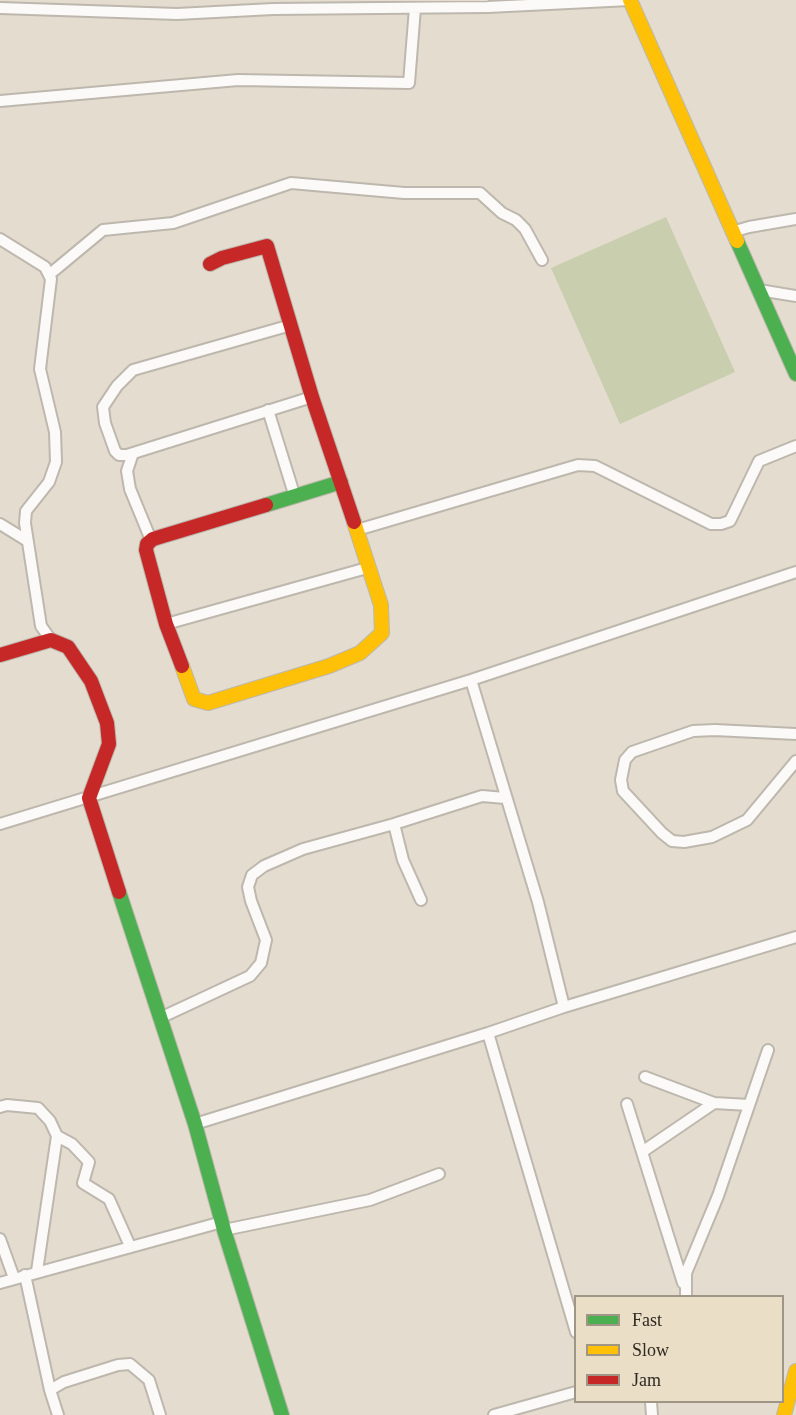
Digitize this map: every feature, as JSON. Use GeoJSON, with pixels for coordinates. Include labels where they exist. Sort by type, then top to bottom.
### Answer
{"type":"FeatureCollection","features":[{"type":"Feature","properties":{"kind":"street"},"geometry":{"type":"LineString","coordinates":[[0,8],[177,14],[630,0],[796,374]]}},
{"type":"Feature","properties":{"kind":"street"},"geometry":{"type":"LineString","coordinates":[[0,101],[238,80],[409,83],[415,8]]}},
{"type":"Feature","properties":{"kind":"street"},"geometry":{"type":"LineString","coordinates":[[50,274],[103,230],[172,223],[291,183],[404,193],[480,193],[502,213],[516,220],[525,230],[542,260]]}},
{"type":"Feature","properties":{"kind":"street"},"geometry":{"type":"LineString","coordinates":[[732,232],[796,219]]}},
{"type":"Feature","properties":{"kind":"street"},"geometry":{"type":"LineString","coordinates":[[0,238],[29,254],[50,274],[40,369],[51,407],[56,462],[49,482],[26,511],[26,540],[41,626],[51,640],[68,647],[92,681],[107,723],[109,744],[89,798],[195,1124],[223,1226],[282,1415]]}},
{"type":"Feature","properties":{"kind":"street"},"geometry":{"type":"LineString","coordinates":[[210,264],[222,258],[267,246],[312,397],[341,482],[357,530],[367,568],[381,605],[382,633],[360,653],[329,666],[208,703],[194,699],[166,624],[146,550],[151,540],[341,482]]}},
{"type":"Feature","properties":{"kind":"street"},"geometry":{"type":"LineString","coordinates":[[759,290],[796,296]]}},
{"type":"Feature","properties":{"kind":"street"},"geometry":{"type":"LineString","coordinates":[[291,325],[133,370],[103,407],[105,423],[115,451],[119,455],[133,453],[312,397]]}},
{"type":"Feature","properties":{"kind":"street"},"geometry":{"type":"LineString","coordinates":[[268,410],[295,497]]}},
{"type":"Feature","properties":{"kind":"street"},"geometry":{"type":"LineString","coordinates":[[357,530],[578,465],[595,466],[711,524],[721,524],[730,521],[759,461],[796,446]]}},
{"type":"Feature","properties":{"kind":"street"},"geometry":{"type":"LineString","coordinates":[[133,453],[127,471],[130,489],[151,540]]}},
{"type":"Feature","properties":{"kind":"street"},"geometry":{"type":"LineString","coordinates":[[0,524],[26,540]]}},
{"type":"Feature","properties":{"kind":"street"},"geometry":{"type":"LineString","coordinates":[[166,624],[367,568]]}},
{"type":"Feature","properties":{"kind":"street"},"geometry":{"type":"LineString","coordinates":[[0,824],[471,680],[796,572]]}},
{"type":"Feature","properties":{"kind":"street"},"geometry":{"type":"LineString","coordinates":[[0,654],[51,640]]}},
{"type":"Feature","properties":{"kind":"street"},"geometry":{"type":"LineString","coordinates":[[471,680],[538,902],[564,1007]]}},
{"type":"Feature","properties":{"kind":"street"},"geometry":{"type":"LineString","coordinates":[[796,734],[693,731],[632,752],[625,760],[621,780],[623,791],[662,833],[672,841],[684,842],[712,837],[747,820],[796,761]]}},
{"type":"Feature","properties":{"kind":"street"},"geometry":{"type":"LineString","coordinates":[[160,1018],[250,976],[261,963],[266,940],[250,901],[248,887],[252,875],[264,866],[303,849],[394,824],[482,796],[505,798]]}},
{"type":"Feature","properties":{"kind":"street"},"geometry":{"type":"LineString","coordinates":[[394,824],[403,860],[421,900]]}},
{"type":"Feature","properties":{"kind":"street"},"geometry":{"type":"LineString","coordinates":[[195,1124],[488,1033],[564,1007],[796,937]]}},
{"type":"Feature","properties":{"kind":"street"},"geometry":{"type":"LineString","coordinates":[[488,1033],[574,1325]]}},
{"type":"Feature","properties":{"kind":"street"},"geometry":{"type":"LineString","coordinates":[[686,1294],[686,1273],[718,1196],[768,1050]]}},
{"type":"Feature","properties":{"kind":"street"},"geometry":{"type":"LineString","coordinates":[[645,1077],[714,1103],[749,1105]]}},
{"type":"Feature","properties":{"kind":"street"},"geometry":{"type":"LineString","coordinates":[[642,1152],[714,1103]]}},
{"type":"Feature","properties":{"kind":"street"},"geometry":{"type":"LineString","coordinates":[[627,1104],[686,1294]]}},
{"type":"Feature","properties":{"kind":"street"},"geometry":{"type":"LineString","coordinates":[[0,1107],[7,1105],[38,1108],[50,1122],[57,1136],[37,1271]]}},
{"type":"Feature","properties":{"kind":"street"},"geometry":{"type":"LineString","coordinates":[[57,1136],[72,1144],[89,1162],[83,1183],[109,1199],[130,1246]]}},
{"type":"Feature","properties":{"kind":"street"},"geometry":{"type":"LineString","coordinates":[[0,1283],[130,1246],[223,1226],[370,1200],[439,1174]]}},
{"type":"Feature","properties":{"kind":"street"},"geometry":{"type":"LineString","coordinates":[[0,1239],[20,1277],[58,1415]]}},
{"type":"Feature","properties":{"kind":"street"},"geometry":{"type":"LineString","coordinates":[[50,1390],[86,1375],[117,1365],[130,1364],[149,1380],[160,1415]]}},
{"type":"Feature","properties":{"kind":"street"},"geometry":{"type":"LineString","coordinates":[[784,1415],[791,1378]]}},
{"type":"Feature","properties":{"kind":"street"},"geometry":{"type":"LineString","coordinates":[[494,1415],[574,1393]]}},
{"type":"Feature","properties":{"kind":"green space"},"geometry":{"type":"Polygon","coordinates":[[[666,217],[735,372],[620,424],[551,268],[666,217]]]}},
{"type":"Feature","properties":{"kind":"traffic: fast"},"geometry":{"type":"LineString","coordinates":[[737,241],[796,374]]}},
{"type":"Feature","properties":{"kind":"traffic: fast"},"geometry":{"type":"LineString","coordinates":[[266,505],[341,482]]}},
{"type":"Feature","properties":{"kind":"traffic: fast"},"geometry":{"type":"LineString","coordinates":[[119,892],[195,1124],[224,1230],[282,1415]]}},
{"type":"Feature","properties":{"kind":"traffic: slow"},"geometry":{"type":"LineString","coordinates":[[630,0],[737,241]]}},
{"type":"Feature","properties":{"kind":"traffic: slow"},"geometry":{"type":"LineString","coordinates":[[182,666],[194,699],[208,703],[329,666],[360,653],[382,633],[381,605],[354,522]]}},
{"type":"Feature","properties":{"kind":"traffic: slow"},"geometry":{"type":"LineString","coordinates":[[784,1415],[796,1371]]}},
{"type":"Feature","properties":{"kind":"traffic: jam"},"geometry":{"type":"LineString","coordinates":[[210,264],[222,258],[267,246],[312,397],[354,522]]}},
{"type":"Feature","properties":{"kind":"traffic: jam"},"geometry":{"type":"LineString","coordinates":[[182,666],[166,624],[146,550],[147,544],[153,539],[266,505]]}},
{"type":"Feature","properties":{"kind":"traffic: jam"},"geometry":{"type":"LineString","coordinates":[[0,655],[51,640],[68,647],[91,681],[107,723],[109,744],[89,798],[119,892]]}}]}
